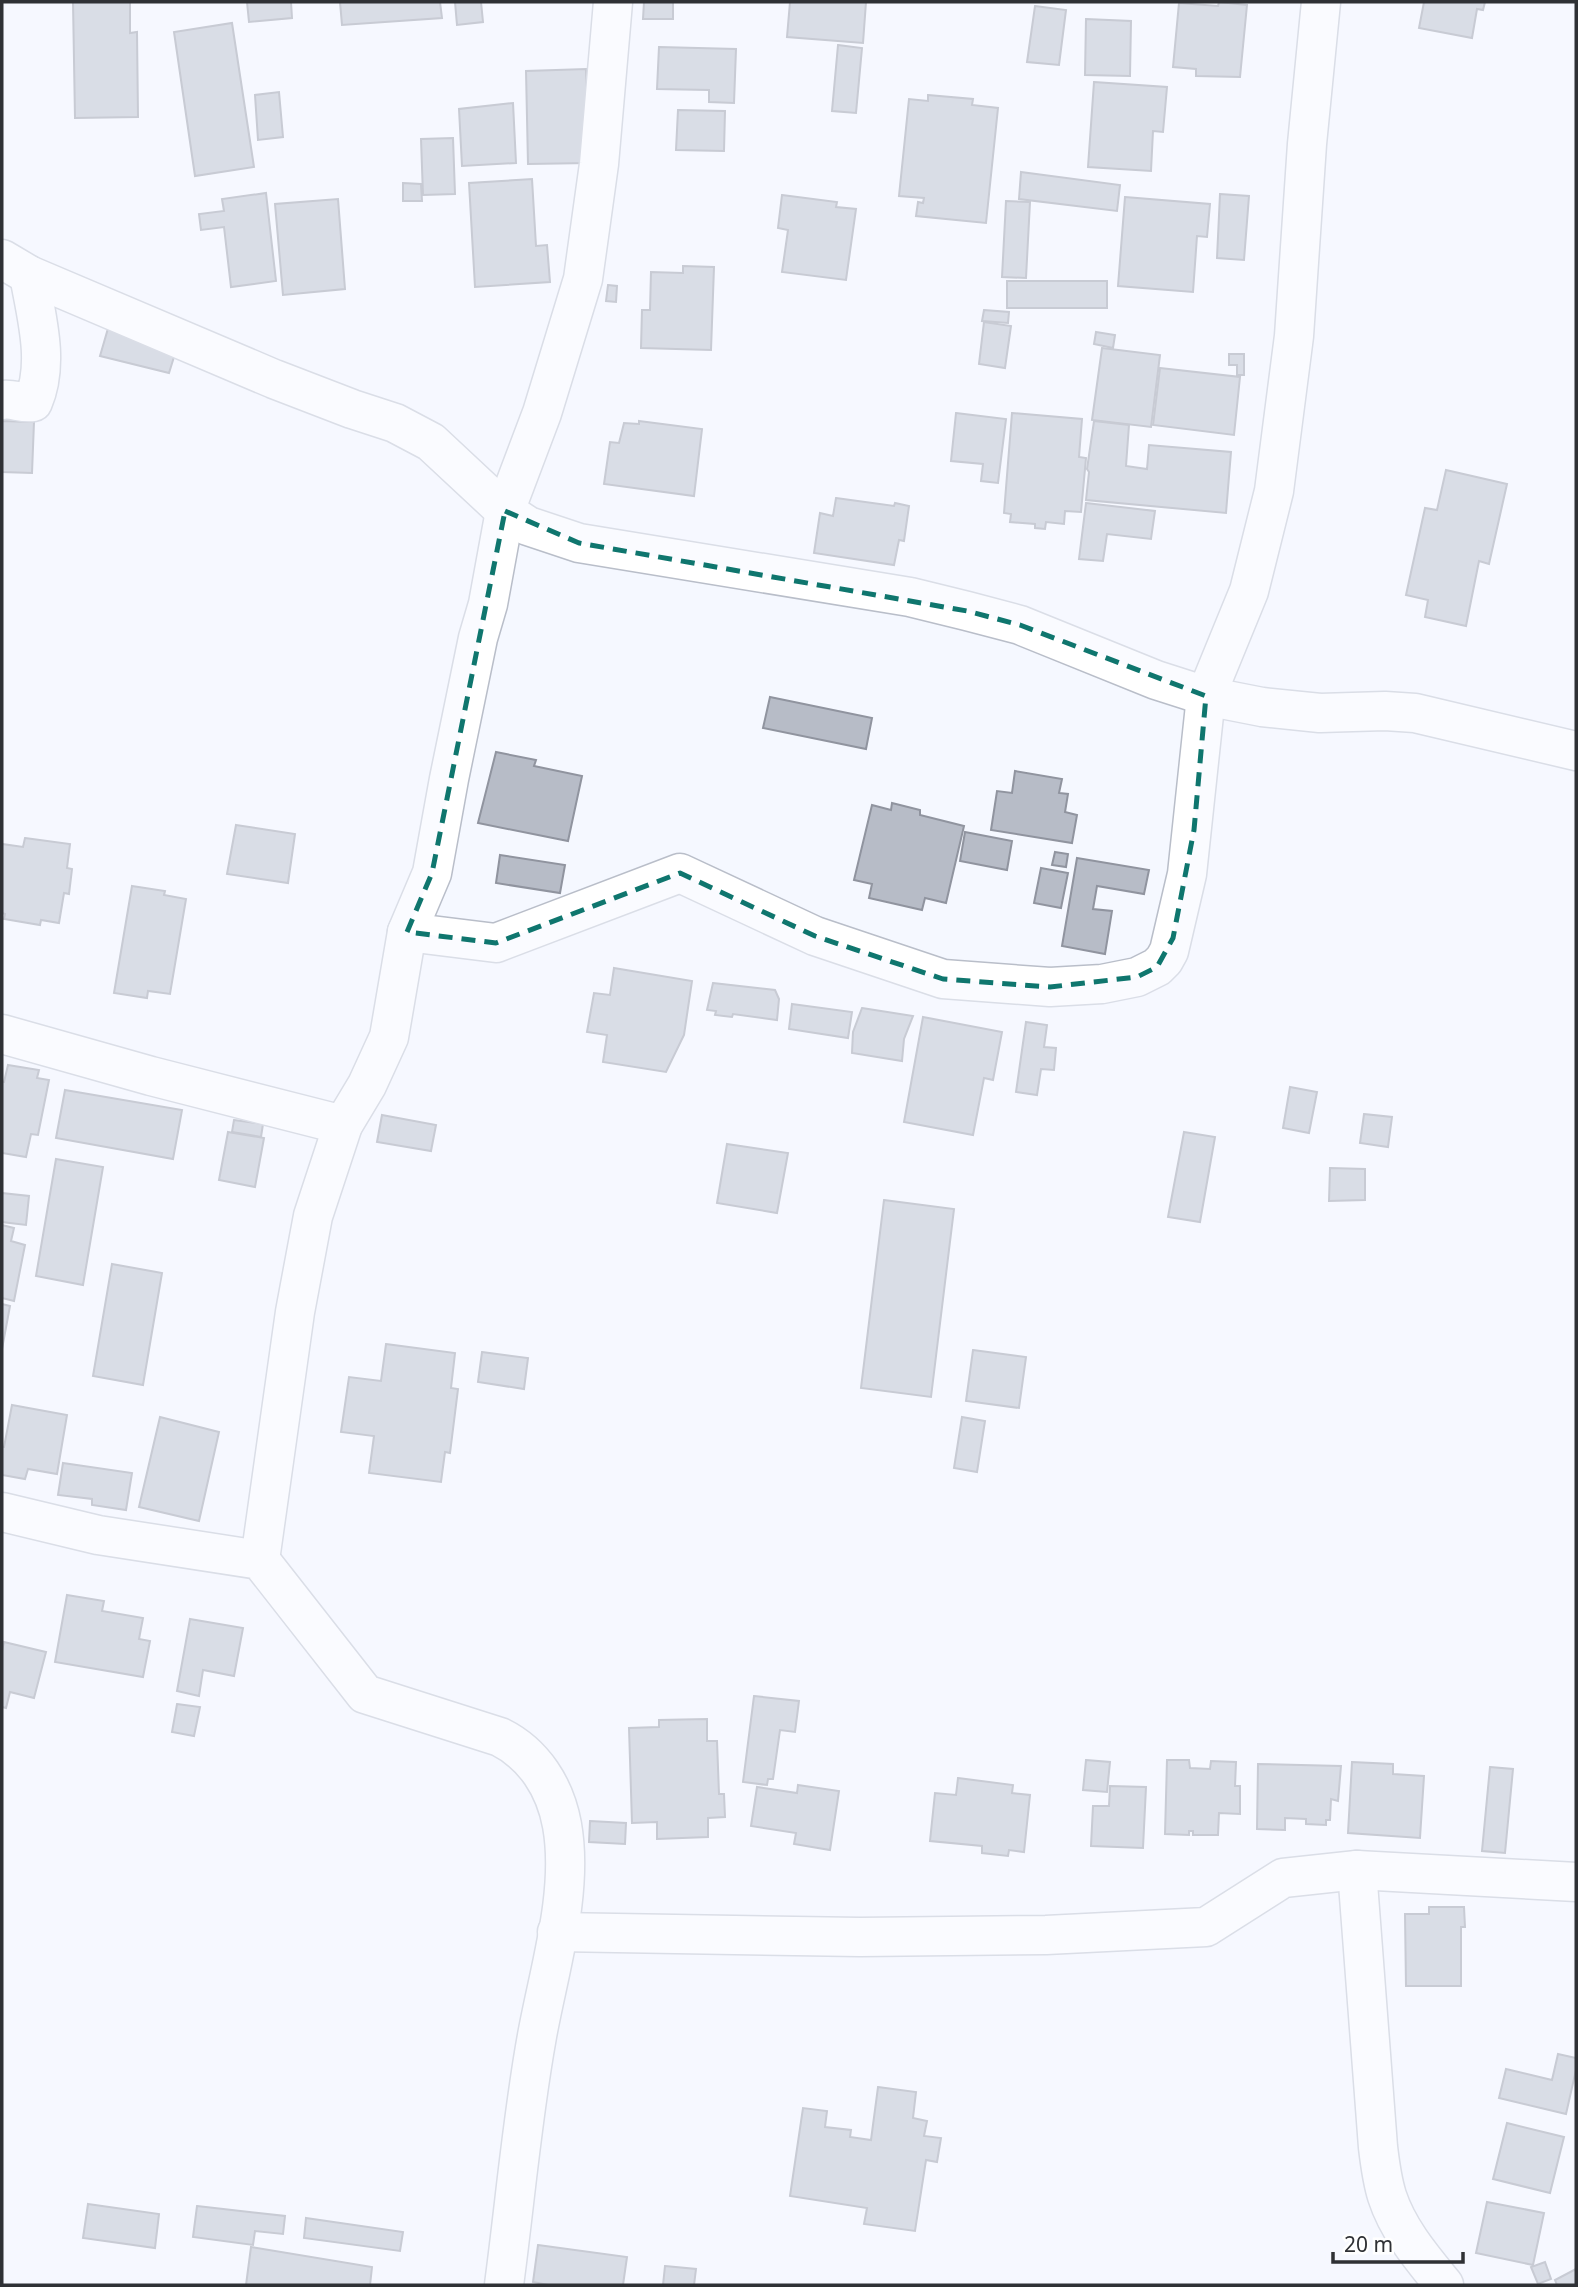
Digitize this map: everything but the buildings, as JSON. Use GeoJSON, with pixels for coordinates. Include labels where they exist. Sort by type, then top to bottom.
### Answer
{"type":"FeatureCollection","features":[{"type":"Feature","properties":{"kind":"street"},"geometry":{"type":"LineString","coordinates":[[260,1560],[295,1312],[313,1216],[344,1125],[367,1085],[389,1037],[407,932],[432,873],[505,511],[542,414],[583,279],[599,164],[613,2]]}},
{"type":"Feature","properties":{"kind":"street"},"geometry":{"type":"LineString","coordinates":[[407,932],[496,943],[680,873],[816,936],[943,979],[1051,987],[1102,984],[1137,977],[1157,967],[1169,951],[1187,874],[1194,830],[1206,696],[1249,592],[1273,491],[1294,336],[1307,144],[1321,2]]}},
{"type":"Feature","properties":{"kind":"street"},"geometry":{"type":"LineString","coordinates":[[16,267],[274,379],[352,410],[395,423],[430,442],[505,511],[528,526],[579,543],[910,597],[1020,625],[1143,675],[1206,696],[1294,712],[1415,713],[1576,751]]}},
{"type":"Feature","properties":{"kind":"street"},"geometry":{"type":"LineString","coordinates":[[2,400],[11,398],[33,402],[40,384],[39,331],[16,267]]}},
{"type":"Feature","properties":{"kind":"street"},"geometry":{"type":"LineString","coordinates":[[2,1034],[151,1076],[344,1125]]}},
{"type":"Feature","properties":{"kind":"street"},"geometry":{"type":"LineString","coordinates":[[2,1512],[98,1535],[260,1560],[365,1694],[500,1737],[519,1747],[534,1763],[552,1795],[563,1833],[563,1897],[536,2039],[504,2285]]}},
{"type":"Feature","properties":{"kind":"street"},"geometry":{"type":"LineString","coordinates":[[557,1931],[887,1937],[1046,1935],[1206,1927],[1283,1878],[1357,1870],[1576,1881]]}},
{"type":"Feature","properties":{"kind":"street"},"geometry":{"type":"LineString","coordinates":[[1357,1870],[1378,2147],[1383,2181],[1398,2221],[1444,2285]]}},
{"type":"Feature","properties":{"kind":"highlighted area"},"geometry":{"type":"Polygon","coordinates":[[[505,511],[579,543],[967,611],[1020,625],[1206,696],[1194,830],[1173,938],[1157,967],[1137,977],[1050,987],[943,979],[815,936],[680,873],[496,943],[407,932],[432,873],[505,511]]]}}]}
